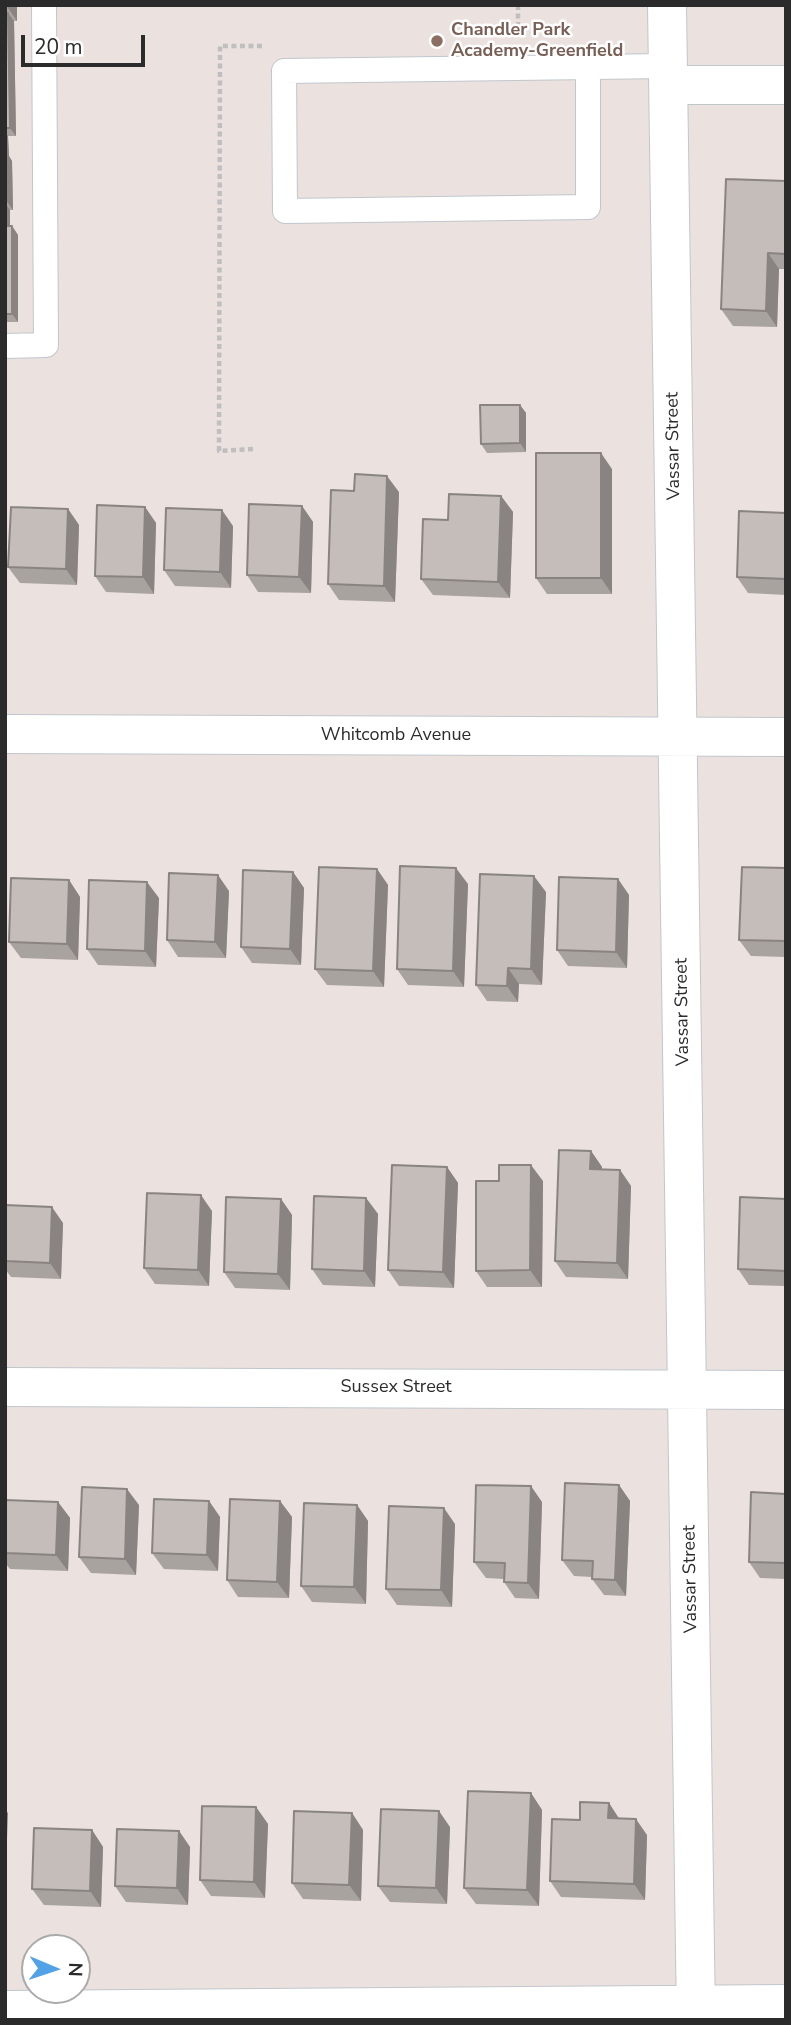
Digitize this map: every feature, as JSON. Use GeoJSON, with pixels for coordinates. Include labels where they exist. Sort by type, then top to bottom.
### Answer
{"type":"FeatureCollection","features":[{"type":"Feature","properties":{"kind":"street","name":"Vassar Street"},"geometry":{"type":"LineString","coordinates":[[667,5],[696,2012]]}},
{"type":"Feature","properties":{"kind":"street"},"geometry":{"type":"LineString","coordinates":[[668,76],[786,85]]}},
{"type":"Feature","properties":{"kind":"street","name":"Whitcomb Avenue"},"geometry":{"type":"LineString","coordinates":[[5,734],[786,737]]}},
{"type":"Feature","properties":{"kind":"street","name":"Sussex Street"},"geometry":{"type":"LineString","coordinates":[[5,1387],[786,1390]]}},
{"type":"Feature","properties":{"kind":"street"},"geometry":{"type":"LineString","coordinates":[[5,2010],[696,2012],[786,2004]]}},
{"type":"Feature","properties":{"kind":"lane"},"geometry":{"type":"LineString","coordinates":[[5,346],[46,345],[44,5]]}},
{"type":"Feature","properties":{"kind":"lane"},"geometry":{"type":"LineString","coordinates":[[588,67],[588,207],[285,211],[284,71],[588,67],[668,76]]}},
{"type":"Feature","properties":{"kind":"path"},"geometry":{"type":"LineString","coordinates":[[518,5],[518,45]]}},
{"type":"Feature","properties":{"kind":"building"},"geometry":{"type":"Polygon","coordinates":[[[5,13],[8,13],[10,128],[5,128],[5,13]]]}},
{"type":"Feature","properties":{"kind":"building"},"geometry":{"type":"Polygon","coordinates":[[[726,179],[786,181],[786,254],[768,253],[766,311],[721,309],[726,179]]]}},
{"type":"Feature","properties":{"kind":"building"},"geometry":{"type":"Polygon","coordinates":[[[5,226],[12,226],[12,314],[5,314],[5,226]]]}},
{"type":"Feature","properties":{"kind":"building"},"geometry":{"type":"Polygon","coordinates":[[[480,405],[520,405],[520,443],[481,444],[480,405]]]}},
{"type":"Feature","properties":{"kind":"building"},"geometry":{"type":"Polygon","coordinates":[[[536,453],[601,453],[601,578],[536,578],[536,453]]]}},
{"type":"Feature","properties":{"kind":"building"},"geometry":{"type":"Polygon","coordinates":[[[355,474],[387,476],[384,586],[328,584],[331,490],[354,491],[355,474]]]}},
{"type":"Feature","properties":{"kind":"building"},"geometry":{"type":"Polygon","coordinates":[[[449,494],[501,496],[498,582],[421,579],[423,519],[448,520],[449,494]]]}},
{"type":"Feature","properties":{"kind":"building"},"geometry":{"type":"Polygon","coordinates":[[[249,504],[302,506],[299,577],[247,575],[249,504]]]}},
{"type":"Feature","properties":{"kind":"building"},"geometry":{"type":"Polygon","coordinates":[[[97,505],[145,507],[143,577],[95,576],[97,505]]]}},
{"type":"Feature","properties":{"kind":"building"},"geometry":{"type":"Polygon","coordinates":[[[11,507],[68,509],[66,569],[8,567],[11,507]]]}},
{"type":"Feature","properties":{"kind":"building"},"geometry":{"type":"Polygon","coordinates":[[[166,508],[222,510],[220,572],[164,570],[166,508]]]}},
{"type":"Feature","properties":{"kind":"building"},"geometry":{"type":"Polygon","coordinates":[[[739,511],[786,513],[786,579],[737,577],[739,511]]]}},
{"type":"Feature","properties":{"kind":"building"},"geometry":{"type":"Polygon","coordinates":[[[400,866],[456,868],[453,971],[397,969],[400,866]]]}},
{"type":"Feature","properties":{"kind":"building"},"geometry":{"type":"Polygon","coordinates":[[[319,867],[377,869],[373,971],[315,969],[319,867]]]}},
{"type":"Feature","properties":{"kind":"building"},"geometry":{"type":"Polygon","coordinates":[[[742,867],[786,868],[786,941],[739,940],[742,867]]]}},
{"type":"Feature","properties":{"kind":"building"},"geometry":{"type":"Polygon","coordinates":[[[243,870],[293,872],[290,949],[241,947],[243,870]]]}},
{"type":"Feature","properties":{"kind":"building"},"geometry":{"type":"Polygon","coordinates":[[[169,873],[218,875],[215,942],[167,940],[169,873]]]}},
{"type":"Feature","properties":{"kind":"building"},"geometry":{"type":"Polygon","coordinates":[[[480,874],[534,876],[531,969],[508,968],[507,986],[476,985],[480,874]]]}},
{"type":"Feature","properties":{"kind":"building"},"geometry":{"type":"Polygon","coordinates":[[[559,877],[618,879],[616,952],[557,950],[559,877]]]}},
{"type":"Feature","properties":{"kind":"building"},"geometry":{"type":"Polygon","coordinates":[[[11,878],[69,880],[67,944],[9,942],[11,878]]]}},
{"type":"Feature","properties":{"kind":"building"},"geometry":{"type":"Polygon","coordinates":[[[89,880],[147,882],[145,951],[87,949],[89,880]]]}},
{"type":"Feature","properties":{"kind":"building"},"geometry":{"type":"Polygon","coordinates":[[[559,1150],[591,1151],[590,1169],[620,1170],[617,1263],[555,1261],[559,1150]]]}},
{"type":"Feature","properties":{"kind":"building"},"geometry":{"type":"Polygon","coordinates":[[[392,1165],[447,1167],[443,1272],[388,1270],[392,1165]]]}},
{"type":"Feature","properties":{"kind":"building"},"geometry":{"type":"Polygon","coordinates":[[[499,1165],[531,1165],[530,1270],[476,1271],[476,1181],[499,1181],[499,1165]]]}},
{"type":"Feature","properties":{"kind":"building"},"geometry":{"type":"Polygon","coordinates":[[[147,1193],[201,1195],[198,1270],[144,1268],[147,1193]]]}},
{"type":"Feature","properties":{"kind":"building"},"geometry":{"type":"Polygon","coordinates":[[[314,1196],[366,1198],[364,1271],[312,1269],[314,1196]]]}},
{"type":"Feature","properties":{"kind":"building"},"geometry":{"type":"Polygon","coordinates":[[[226,1197],[281,1199],[278,1274],[224,1272],[226,1197]]]}},
{"type":"Feature","properties":{"kind":"building"},"geometry":{"type":"Polygon","coordinates":[[[740,1197],[786,1199],[786,1271],[738,1269],[740,1197]]]}},
{"type":"Feature","properties":{"kind":"building"},"geometry":{"type":"Polygon","coordinates":[[[5,1205],[52,1207],[50,1263],[5,1261],[5,1205]]]}},
{"type":"Feature","properties":{"kind":"building"},"geometry":{"type":"Polygon","coordinates":[[[565,1483],[619,1485],[615,1580],[592,1579],[593,1561],[562,1560],[565,1483]]]}},
{"type":"Feature","properties":{"kind":"building"},"geometry":{"type":"Polygon","coordinates":[[[476,1485],[531,1486],[528,1583],[504,1582],[505,1563],[474,1562],[476,1485]]]}},
{"type":"Feature","properties":{"kind":"building"},"geometry":{"type":"Polygon","coordinates":[[[82,1487],[127,1489],[125,1559],[79,1557],[82,1487]]]}},
{"type":"Feature","properties":{"kind":"building"},"geometry":{"type":"Polygon","coordinates":[[[751,1492],[786,1494],[786,1563],[749,1562],[751,1492]]]}},
{"type":"Feature","properties":{"kind":"building"},"geometry":{"type":"Polygon","coordinates":[[[154,1499],[209,1501],[207,1555],[152,1553],[154,1499]]]}},
{"type":"Feature","properties":{"kind":"building"},"geometry":{"type":"Polygon","coordinates":[[[230,1499],[280,1501],[277,1582],[227,1580],[230,1499]]]}},
{"type":"Feature","properties":{"kind":"building"},"geometry":{"type":"Polygon","coordinates":[[[5,1500],[58,1502],[56,1555],[5,1553],[5,1500]]]}},
{"type":"Feature","properties":{"kind":"building"},"geometry":{"type":"Polygon","coordinates":[[[304,1503],[357,1505],[354,1587],[301,1586],[304,1503]]]}},
{"type":"Feature","properties":{"kind":"building"},"geometry":{"type":"Polygon","coordinates":[[[389,1506],[444,1508],[441,1590],[386,1589],[389,1506]]]}},
{"type":"Feature","properties":{"kind":"building"},"geometry":{"type":"Polygon","coordinates":[[[468,1791],[531,1793],[527,1890],[464,1888],[468,1791]]]}},
{"type":"Feature","properties":{"kind":"building"},"geometry":{"type":"Polygon","coordinates":[[[580,1802],[609,1803],[608,1818],[636,1819],[634,1884],[550,1881],[552,1819],[580,1820],[580,1802]]]}},
{"type":"Feature","properties":{"kind":"building"},"geometry":{"type":"Polygon","coordinates":[[[202,1806],[256,1807],[254,1882],[200,1880],[202,1806]]]}},
{"type":"Feature","properties":{"kind":"building"},"geometry":{"type":"Polygon","coordinates":[[[381,1809],[439,1811],[436,1888],[378,1886],[381,1809]]]}},
{"type":"Feature","properties":{"kind":"building"},"geometry":{"type":"Polygon","coordinates":[[[294,1811],[352,1813],[349,1885],[292,1883],[294,1811]]]}},
{"type":"Feature","properties":{"kind":"building"},"geometry":{"type":"Polygon","coordinates":[[[34,1828],[92,1830],[90,1891],[32,1889],[34,1828]]]}},
{"type":"Feature","properties":{"kind":"building"},"geometry":{"type":"Polygon","coordinates":[[[117,1829],[179,1831],[177,1888],[115,1886],[117,1829]]]}},
{"type":"Feature","properties":{"kind":"place","name":"Chandler Park Academy-Greenfield"},"geometry":{"type":"Point","coordinates":[437,41]}}]}
